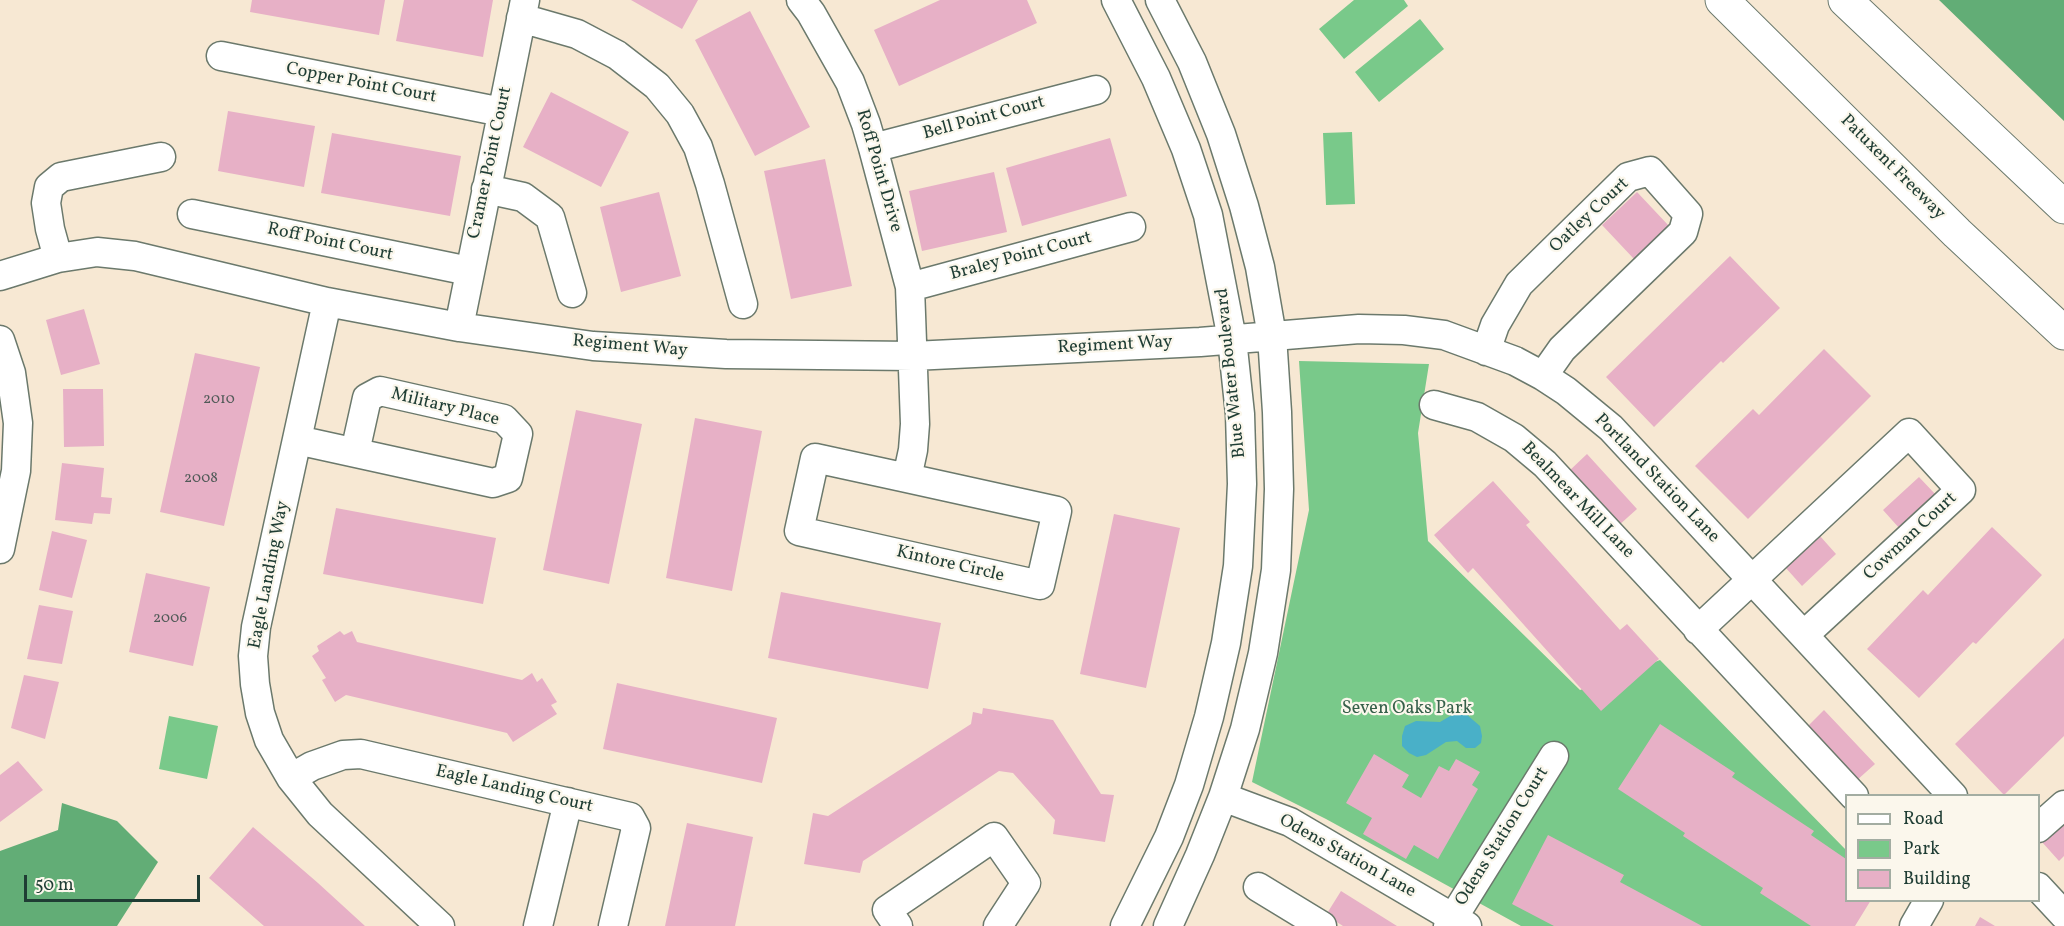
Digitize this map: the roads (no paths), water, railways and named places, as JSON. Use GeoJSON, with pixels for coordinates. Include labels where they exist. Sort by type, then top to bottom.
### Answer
{"type":"FeatureCollection","features":[{"type":"Feature","properties":{"kind":"highway","name":"Patuxent Freeway"},"geometry":{"type":"LineString","coordinates":[[1722,0],[1958,233],[2064,333]]}},
{"type":"Feature","properties":{"kind":"highway"},"geometry":{"type":"LineString","coordinates":[[1845,0],[2064,207]]}},
{"type":"Feature","properties":{"kind":"highway"},"geometry":{"type":"LineString","coordinates":[[1958,233],[2064,353]]}},
{"type":"Feature","properties":{"kind":"street","name":"Blue Water Boulevard"},"geometry":{"type":"LineString","coordinates":[[1116,0],[1156,78],[1186,149],[1205,204],[1221,272],[1232,339],[1240,414],[1242,484],[1238,566],[1226,643],[1209,717],[1189,785],[1169,837],[1125,926]]}},
{"type":"Feature","properties":{"kind":"street","name":"Blue Water Boulevard"},"geometry":{"type":"LineString","coordinates":[[1160,0],[1192,62],[1224,144],[1260,267],[1272,336],[1279,489],[1276,570],[1263,653],[1245,729],[1223,797],[1168,926]]}},
{"type":"Feature","properties":{"kind":"street","name":"Roff Point Drive"},"geometry":{"type":"LineString","coordinates":[[814,4],[850,82],[873,148],[910,287],[913,356]]}},
{"type":"Feature","properties":{"kind":"street","name":"Cramer Point Court"},"geometry":{"type":"LineString","coordinates":[[459,327],[523,9]]}},
{"type":"Feature","properties":{"kind":"street"},"geometry":{"type":"LineString","coordinates":[[523,9],[617,55],[657,86],[680,114],[698,147],[743,304]]}},
{"type":"Feature","properties":{"kind":"street","name":"Copper Point Court"},"geometry":{"type":"LineString","coordinates":[[221,56],[502,112]]}},
{"type":"Feature","properties":{"kind":"street","name":"Bell Point Court"},"geometry":{"type":"LineString","coordinates":[[873,148],[1096,90]]}},
{"type":"Feature","properties":{"kind":"street"},"geometry":{"type":"LineString","coordinates":[[58,258],[46,202],[49,187],[62,177],[161,157]]}},
{"type":"Feature","properties":{"kind":"street","name":"Oatley Court"},"geometry":{"type":"LineString","coordinates":[[1486,351],[1495,325],[1519,284],[1628,177],[1650,171],[1688,214],[1683,232],[1562,349],[1543,376]]}},
{"type":"Feature","properties":{"kind":"street"},"geometry":{"type":"LineString","coordinates":[[486,189],[523,197],[550,217],[572,293]]}},
{"type":"Feature","properties":{"kind":"street","name":"Roff Point Court"},"geometry":{"type":"LineString","coordinates":[[192,214],[469,271]]}},
{"type":"Feature","properties":{"kind":"street","name":"Braley Point Court"},"geometry":{"type":"LineString","coordinates":[[910,287],[1131,227]]}},
{"type":"Feature","properties":{"kind":"street","name":"Regiment Way"},"geometry":{"type":"LineString","coordinates":[[0,276],[58,258],[97,252],[135,256],[327,302],[459,327],[593,346],[704,353],[913,356],[1272,336]]}},
{"type":"Feature","properties":{"kind":"street","name":"Eagle Landing Way"},"geometry":{"type":"LineString","coordinates":[[327,302],[256,627],[253,656],[260,713],[269,740],[291,778],[320,814],[440,926]]}},
{"type":"Feature","properties":{"kind":"street","name":"Portland Station Lane"},"geometry":{"type":"LineString","coordinates":[[1272,336],[1359,328],[1444,335],[1515,361],[1543,376],[1611,428],[1952,794]]}},
{"type":"Feature","properties":{"kind":"street"},"geometry":{"type":"LineString","coordinates":[[0,340],[11,373],[18,423],[16,471],[0,549]]}},
{"type":"Feature","properties":{"kind":"street"},"geometry":{"type":"LineString","coordinates":[[907,478],[913,450],[915,424],[913,356]]}},
{"type":"Feature","properties":{"kind":"street","name":"Military Place"},"geometry":{"type":"LineString","coordinates":[[297,440],[355,453],[493,483],[508,478],[518,434],[504,419],[380,392],[367,398],[355,453]]}},
{"type":"Feature","properties":{"kind":"street","name":"Bealmear Mill Lane"},"geometry":{"type":"LineString","coordinates":[[1434,405],[1477,417],[1514,438],[1545,464],[1853,794]]}},
{"type":"Feature","properties":{"kind":"street","name":"Cowman Court"},"geometry":{"type":"LineString","coordinates":[[1752,579],[1909,433],[1961,490],[1804,634]]}},
{"type":"Feature","properties":{"kind":"street","name":"Kintore Circle"},"geometry":{"type":"LineString","coordinates":[[815,458],[907,478],[1057,511],[1040,585],[800,531],[815,458]]}},
{"type":"Feature","properties":{"kind":"street"},"geometry":{"type":"LineString","coordinates":[[1698,630],[1752,579]]}},
{"type":"Feature","properties":{"kind":"street","name":"Eagle Landing Court"},"geometry":{"type":"LineString","coordinates":[[291,778],[312,766],[343,755],[361,754],[630,817],[636,828],[613,926]]}},
{"type":"Feature","properties":{"kind":"street","name":"Odens Station Court"},"geometry":{"type":"LineString","coordinates":[[1456,923],[1554,756]]}},
{"type":"Feature","properties":{"kind":"street","name":"Odens Station Lane"},"geometry":{"type":"LineString","coordinates":[[1223,797],[1290,822],[1456,923]]}},
{"type":"Feature","properties":{"kind":"street"},"geometry":{"type":"LineString","coordinates":[[538,926],[568,802]]}},
{"type":"Feature","properties":{"kind":"street"},"geometry":{"type":"LineString","coordinates":[[2040,826],[2064,805]]}},
{"type":"Feature","properties":{"kind":"street"},"geometry":{"type":"LineString","coordinates":[[898,926],[887,910],[994,837],[1026,883],[998,926]]}},
{"type":"Feature","properties":{"kind":"street"},"geometry":{"type":"LineString","coordinates":[[1258,887],[1322,926]]}},
{"type":"Feature","properties":{"kind":"street"},"geometry":{"type":"LineString","coordinates":[[2040,889],[2063,912]]}},
{"type":"Feature","properties":{"kind":"street"},"geometry":{"type":"LineString","coordinates":[[1914,926],[1928,902]]}},
{"type":"Feature","properties":{"kind":"water"},"geometry":{"type":"Polygon","coordinates":[[[1466,714],[1480,726],[1481,743],[1475,748],[1466,748],[1457,741],[1446,742],[1426,755],[1417,757],[1402,746],[1405,726],[1416,721],[1440,722],[1452,715],[1466,714]]]}},
{"type":"Feature","properties":{"kind":"park label","name":"Seven Oaks Park"},"geometry":{"type":"Point","coordinates":[1407,710]}}]}
